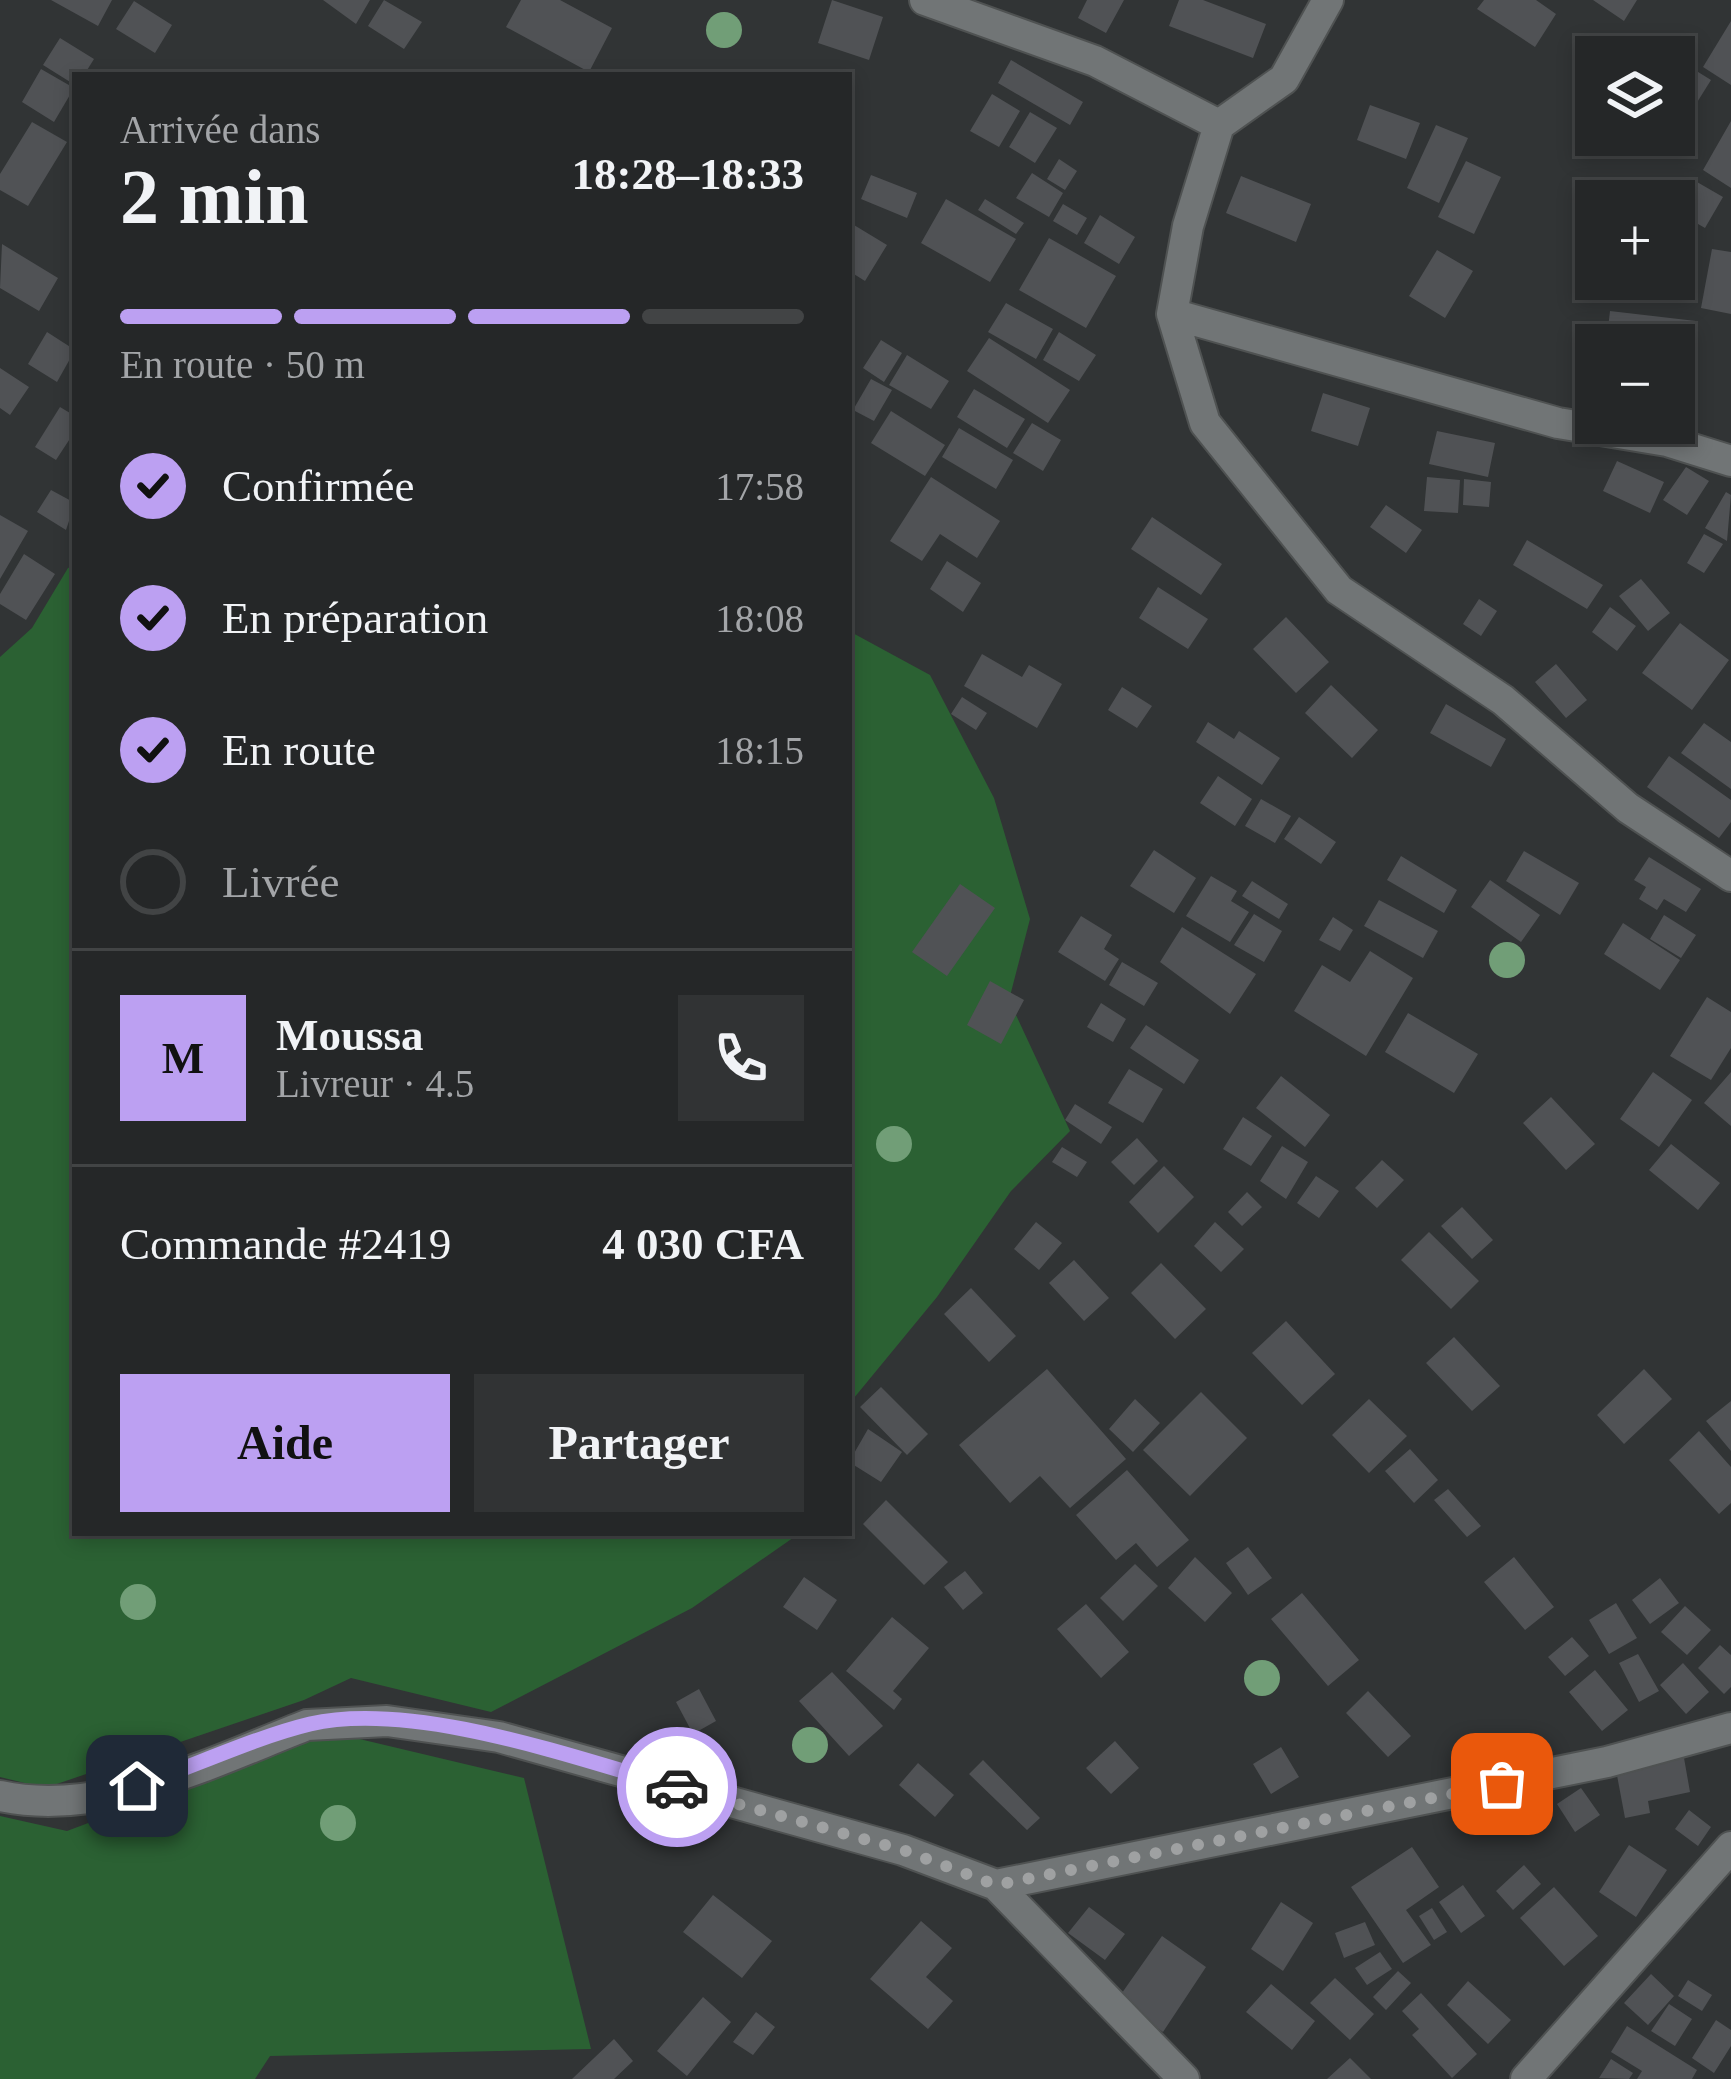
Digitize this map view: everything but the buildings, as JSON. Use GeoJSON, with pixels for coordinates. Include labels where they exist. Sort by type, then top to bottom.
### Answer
{"type":"FeatureCollection","features":[{"type":"Feature","properties":{"kind":"street"},"geometry":{"type":"LineString","coordinates":[[925,0],[1095,61],[1220,125]]}},
{"type":"Feature","properties":{"kind":"street"},"geometry":{"type":"LineString","coordinates":[[1328,0],[1284,79],[1220,125],[1188,226],[1172,314],[1205,423],[1339,590],[1502,700],[1628,808],[1731,876]]}},
{"type":"Feature","properties":{"kind":"street"},"geometry":{"type":"LineString","coordinates":[[1172,314],[1558,422],[1667,441],[1731,461]]}},
{"type":"Feature","properties":{"kind":"street"},"geometry":{"type":"LineString","coordinates":[[0,1796],[56,1804],[99,1799],[307,1725],[387,1720],[500,1737],[903,1850],[996,1885],[1184,2079]]}},
{"type":"Feature","properties":{"kind":"street"},"geometry":{"type":"LineString","coordinates":[[996,1885],[1607,1762],[1731,1728]]}},
{"type":"Feature","properties":{"kind":"street"},"geometry":{"type":"LineString","coordinates":[[1532,2076],[1731,1846]]}},
{"type":"Feature","properties":{"kind":"green space"},"geometry":{"type":"Polygon","coordinates":[[[72,566],[72,1536],[796,1536],[692,1608],[491,1712],[351,1678],[304,1700],[45,1788],[0,1777],[0,657],[32,628],[72,566]]]}},
{"type":"Feature","properties":{"kind":"green space"},"geometry":{"type":"Polygon","coordinates":[[[852,633],[930,675],[994,798],[1030,919],[1009,1000],[1070,1131],[1011,1191],[937,1297],[852,1400],[852,633]]]}},
{"type":"Feature","properties":{"kind":"green space"},"geometry":{"type":"Polygon","coordinates":[[[330,1732],[524,1778],[591,2049],[270,2056],[255,2079],[0,2079],[0,1816],[67,1831],[330,1732]]]}},
{"type":"Feature","properties":{"kind":"way so far"},"geometry":{"type":"LineString","coordinates":[[677,1787],[903,1850],[996,1885],[1502,1784]]}},
{"type":"Feature","properties":{"kind":"route"},"geometry":{"type":"LineString","coordinates":[[137,1786],[307,1725],[343,1719],[387,1720],[500,1737],[677,1787]]}}]}
